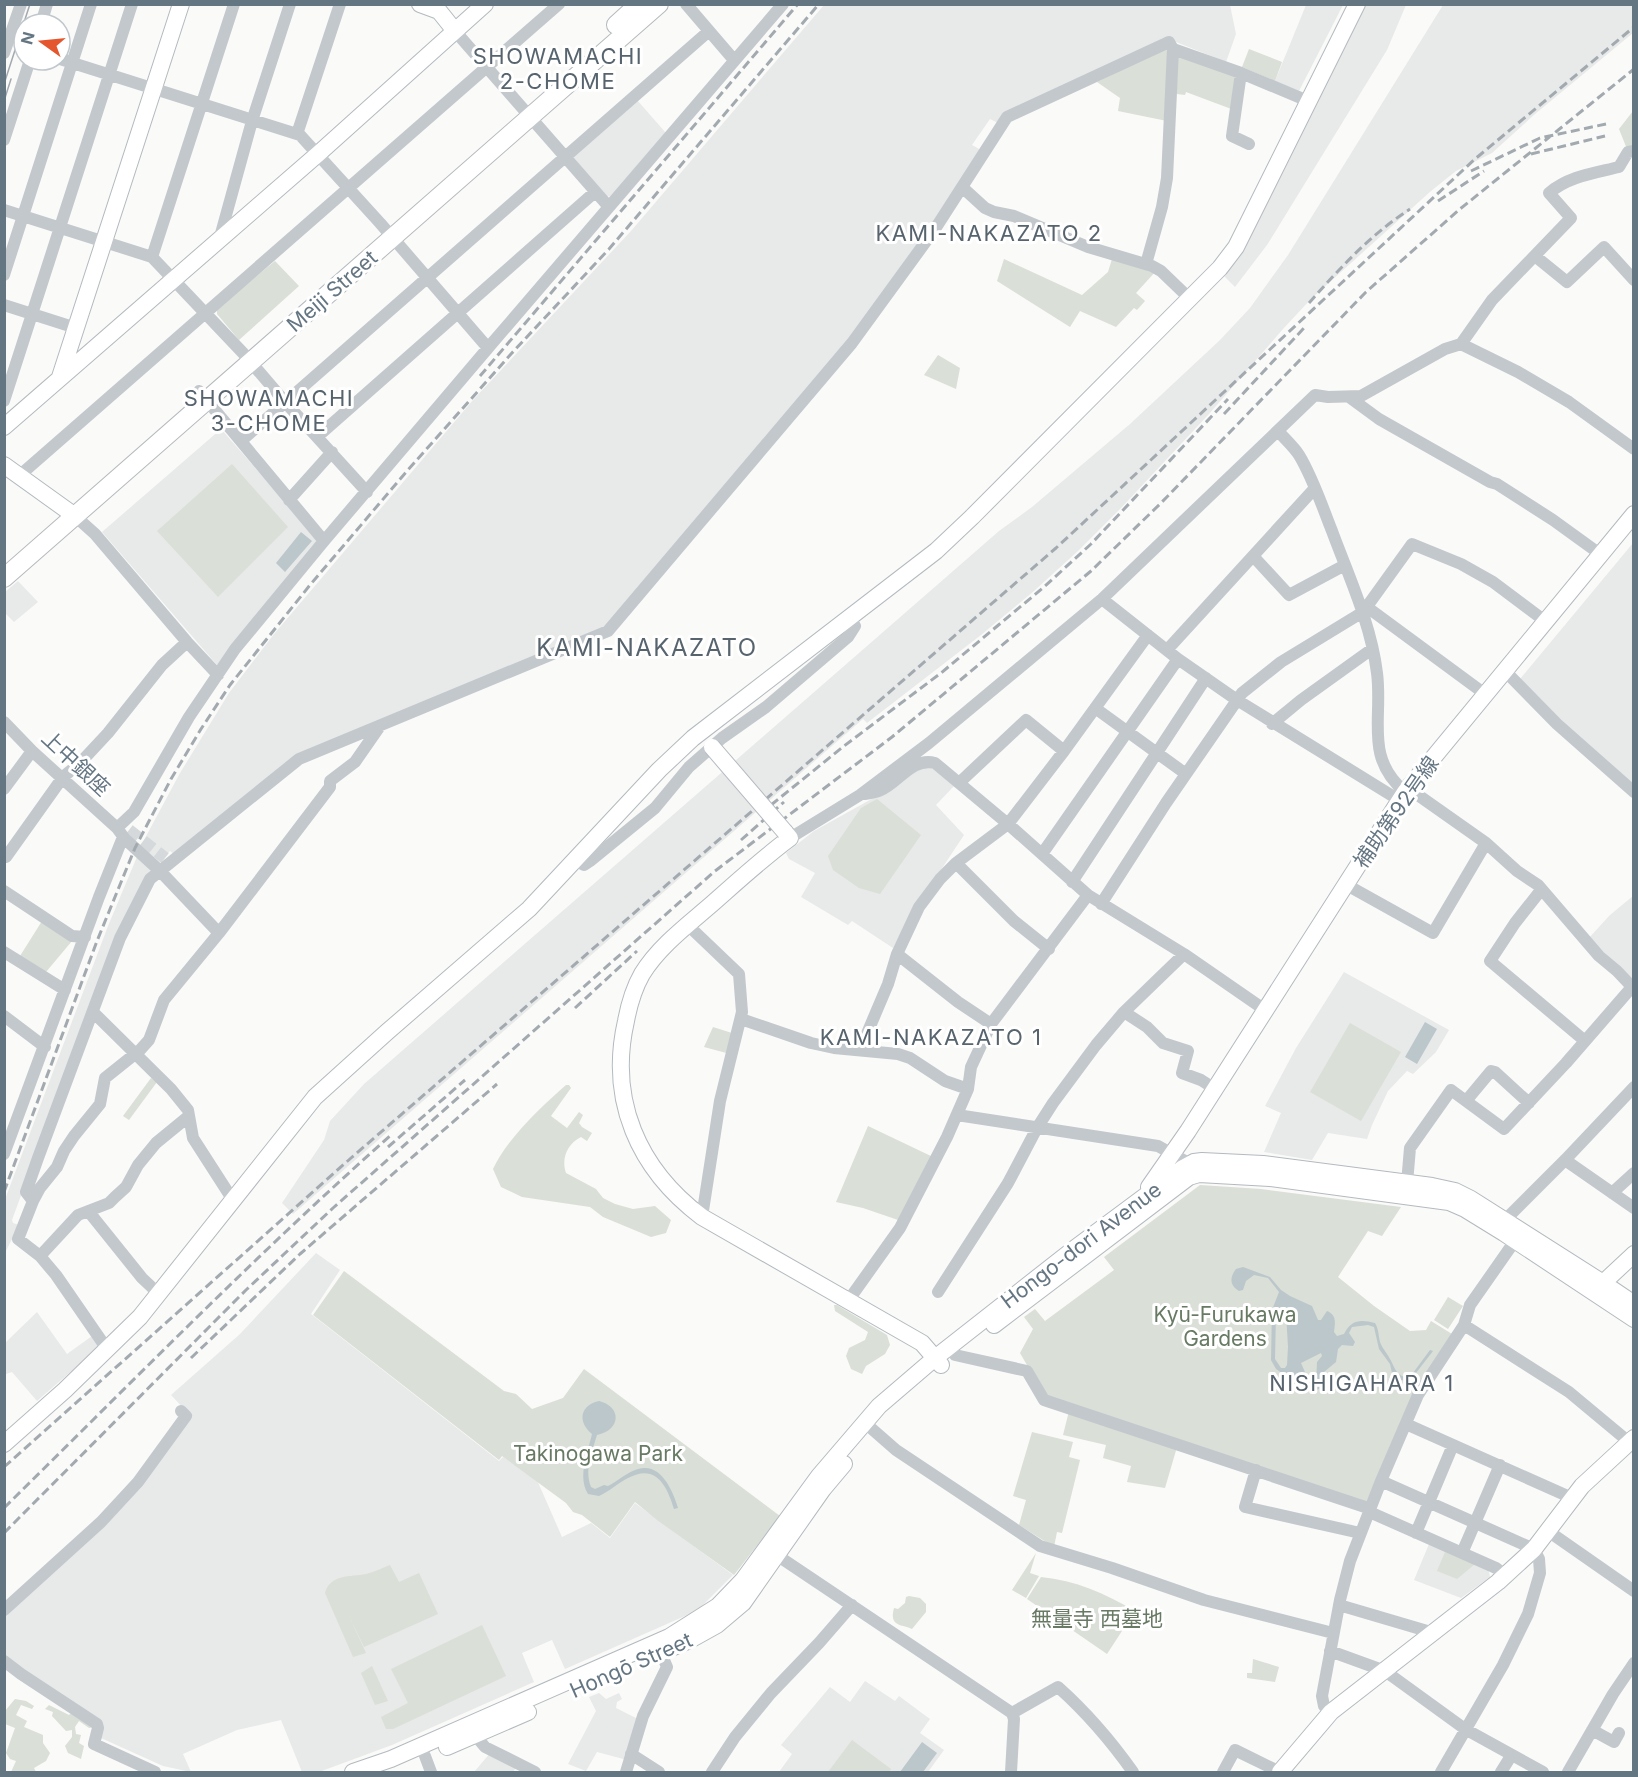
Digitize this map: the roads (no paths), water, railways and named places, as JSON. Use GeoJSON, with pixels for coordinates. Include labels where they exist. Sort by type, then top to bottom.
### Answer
{"type":"FeatureCollection","features":[{"type":"Feature","properties":{"kind":"main road","name":"Meiji Street"},"geometry":{"type":"LineString","coordinates":[[4,563],[70,512],[389,233],[527,111],[639,4]]}},
{"type":"Feature","properties":{"kind":"main road","name":"Meiji Street"},"geometry":{"type":"LineString","coordinates":[[527,111],[659,4]]}},
{"type":"Feature","properties":{"kind":"main road","name":"Meiji Street"},"geometry":{"type":"LineString","coordinates":[[4,578],[70,512]]}},
{"type":"Feature","properties":{"kind":"street"},"geometry":{"type":"LineString","coordinates":[[4,53],[21,4]]}},
{"type":"Feature","properties":{"kind":"street"},"geometry":{"type":"LineString","coordinates":[[91,4],[72,63],[297,134],[389,233],[488,348]]}},
{"type":"Feature","properties":{"kind":"street"},"geometry":{"type":"LineString","coordinates":[[4,400],[132,4]]}},
{"type":"Feature","properties":{"kind":"street"},"geometry":{"type":"LineString","coordinates":[[60,378],[181,4]]}},
{"type":"Feature","properties":{"kind":"street"},"geometry":{"type":"LineString","coordinates":[[152,257],[234,4]]}},
{"type":"Feature","properties":{"kind":"street"},"geometry":{"type":"LineString","coordinates":[[220,237],[252,121],[290,4]]}},
{"type":"Feature","properties":{"kind":"street"},"geometry":{"type":"LineString","coordinates":[[297,134],[340,4]]}},
{"type":"Feature","properties":{"kind":"street"},"geometry":{"type":"LineString","coordinates":[[420,4],[440,8],[455,31],[609,207]]}},
{"type":"Feature","properties":{"kind":"street"},"geometry":{"type":"LineString","coordinates":[[4,427],[318,154],[485,4]]}},
{"type":"Feature","properties":{"kind":"street"},"geometry":{"type":"LineString","coordinates":[[20,476],[559,4]]}},
{"type":"Feature","properties":{"kind":"street"},"geometry":{"type":"LineString","coordinates":[[686,4],[734,60]]}},
{"type":"Feature","properties":{"kind":"street"},"geometry":{"type":"LineString","coordinates":[[4,1154],[85,937],[120,833],[177,736],[235,649],[324,541],[783,4]]}},
{"type":"Feature","properties":{"kind":"street"},"geometry":{"type":"LineString","coordinates":[[4,1444],[107,1350],[159,1294],[315,1097],[529,909],[658,770],[693,738],[936,551],[1220,267],[1236,247],[1357,4]]}},
{"type":"Feature","properties":{"kind":"street"},"geometry":{"type":"LineString","coordinates":[[241,441],[709,31]]}},
{"type":"Feature","properties":{"kind":"street"},"geometry":{"type":"LineString","coordinates":[[33,1201],[26,1192],[92,1012],[131,914],[150,879],[299,759],[608,632],[852,343],[935,229],[1007,117],[1169,42],[1173,49],[1167,178],[1162,207],[1146,264]]}},
{"type":"Feature","properties":{"kind":"street"},"geometry":{"type":"LineString","coordinates":[[1173,49],[1241,73],[1308,101]]}},
{"type":"Feature","properties":{"kind":"street"},"geometry":{"type":"LineString","coordinates":[[4,140],[26,72]]}},
{"type":"Feature","properties":{"kind":"street"},"geometry":{"type":"LineString","coordinates":[[4,275],[69,72]]}},
{"type":"Feature","properties":{"kind":"street"},"geometry":{"type":"LineString","coordinates":[[1241,73],[1232,136],[1249,144]]}},
{"type":"Feature","properties":{"kind":"street"},"geometry":{"type":"LineString","coordinates":[[1505,1575],[1496,1568],[1416,1533],[1365,1507],[1044,1400],[1027,1371],[944,1359],[922,1343],[702,1217],[661,1179],[646,1158],[629,1121],[623,1096],[621,1046],[628,1009],[643,973],[662,950],[787,835],[861,795],[929,743],[1102,599],[1315,395],[1360,396],[1445,349],[1461,344],[1492,300],[1571,218],[1550,193],[1560,184],[1580,176],[1619,167],[1628,152],[1634,151]]}},
{"type":"Feature","properties":{"kind":"street"},"geometry":{"type":"LineString","coordinates":[[962,187],[985,208],[994,212],[1014,216],[1088,247],[1146,264],[1161,271],[1188,297]]}},
{"type":"Feature","properties":{"kind":"street"},"geometry":{"type":"LineString","coordinates":[[318,436],[595,192]]}},
{"type":"Feature","properties":{"kind":"street"},"geometry":{"type":"LineString","coordinates":[[4,210],[152,257],[247,357],[367,492]]}},
{"type":"Feature","properties":{"kind":"street"},"geometry":{"type":"LineString","coordinates":[[1534,256],[1567,282],[1604,247],[1634,280]]}},
{"type":"Feature","properties":{"kind":"street"},"geometry":{"type":"LineString","coordinates":[[4,305],[76,328]]}},
{"type":"Feature","properties":{"kind":"street"},"geometry":{"type":"LineString","coordinates":[[1461,344],[1518,372],[1569,402],[1634,449]]}},
{"type":"Feature","properties":{"kind":"street"},"geometry":{"type":"LineString","coordinates":[[203,396],[324,541]]}},
{"type":"Feature","properties":{"kind":"street"},"geometry":{"type":"LineString","coordinates":[[1349,397],[1379,419],[1497,484],[1600,554]]}},
{"type":"Feature","properties":{"kind":"street"},"geometry":{"type":"LineString","coordinates":[[1278,431],[1299,455],[1315,488],[1363,608],[1377,674],[1377,727],[1380,756],[1389,778],[1404,794]]}},
{"type":"Feature","properties":{"kind":"street"},"geometry":{"type":"LineString","coordinates":[[289,500],[332,452]]}},
{"type":"Feature","properties":{"kind":"street"},"geometry":{"type":"LineString","coordinates":[[4,465],[70,512],[95,534],[218,675]]}},
{"type":"Feature","properties":{"kind":"street"},"geometry":{"type":"LineString","coordinates":[[1167,650],[1315,488]]}},
{"type":"Feature","properties":{"kind":"street","name":"補助第92号線"},"geometry":{"type":"LineString","coordinates":[[1158,1201],[1180,1158],[1188,1131],[1404,794],[1634,514]]}},
{"type":"Feature","properties":{"kind":"street"},"geometry":{"type":"LineString","coordinates":[[1101,904],[1242,693],[1281,662],[1363,608],[1412,544],[1461,564],[1493,582],[1545,621]]}},
{"type":"Feature","properties":{"kind":"street"},"geometry":{"type":"LineString","coordinates":[[1253,556],[1289,595],[1345,565]]}},
{"type":"Feature","properties":{"kind":"street"},"geometry":{"type":"LineString","coordinates":[[1102,599],[1178,659],[1272,724],[1404,794],[1486,843],[1541,890],[1599,956],[1633,988],[1504,1130],[1451,1090],[1410,1148],[1407,1183]]}},
{"type":"Feature","properties":{"kind":"street"},"geometry":{"type":"LineString","coordinates":[[1363,608],[1485,694]]}},
{"type":"Feature","properties":{"kind":"street"},"geometry":{"type":"LineString","coordinates":[[575,860],[584,865],[655,808],[689,767],[722,738],[766,707],[848,637],[855,626],[850,619]]}},
{"type":"Feature","properties":{"kind":"street"},"geometry":{"type":"LineString","coordinates":[[860,1050],[888,984],[897,954],[920,907],[940,879],[956,863],[1008,824],[1148,635]]}},
{"type":"Feature","properties":{"kind":"street"},"geometry":{"type":"LineString","coordinates":[[6,857],[63,777],[80,763],[108,733],[162,665],[187,642]]}},
{"type":"Feature","properties":{"kind":"street"},"geometry":{"type":"LineString","coordinates":[[1272,724],[1301,699],[1372,649]]}},
{"type":"Feature","properties":{"kind":"street"},"geometry":{"type":"LineString","coordinates":[[1042,854],[1178,659]]}},
{"type":"Feature","properties":{"kind":"street"},"geometry":{"type":"LineString","coordinates":[[1504,670],[1557,724],[1634,792]]}},
{"type":"Feature","properties":{"kind":"street"},"geometry":{"type":"LineString","coordinates":[[1072,882],[1206,678]]}},
{"type":"Feature","properties":{"kind":"street"},"geometry":{"type":"LineString","coordinates":[[1095,708],[1186,774]]}},
{"type":"Feature","properties":{"kind":"street"},"geometry":{"type":"LineString","coordinates":[[959,783],[1026,720],[1064,751]]}},
{"type":"Feature","properties":{"kind":"street","name":"上中銀座"},"geometry":{"type":"LineString","coordinates":[[4,722],[160,871],[219,933]]}},
{"type":"Feature","properties":{"kind":"street"},"geometry":{"type":"LineString","coordinates":[[107,1350],[70,1292],[40,1256],[18,1239],[33,1201],[57,1167],[74,1136],[100,1104],[105,1078],[149,1040],[164,1000],[219,933],[330,787],[330,782],[355,762],[381,725]]}},
{"type":"Feature","properties":{"kind":"street"},"geometry":{"type":"LineString","coordinates":[[712,747],[787,835]]}},
{"type":"Feature","properties":{"kind":"street"},"geometry":{"type":"LineString","coordinates":[[4,789],[32,751]]}},
{"type":"Feature","properties":{"kind":"street"},"geometry":{"type":"LineString","coordinates":[[861,795],[879,791],[916,764],[924,761],[935,763],[1088,895],[1185,954],[1265,1010]]}},
{"type":"Feature","properties":{"kind":"street"},"geometry":{"type":"LineString","coordinates":[[1346,884],[1433,933],[1486,843]]}},
{"type":"Feature","properties":{"kind":"street"},"geometry":{"type":"LineString","coordinates":[[956,863],[1014,921],[1049,949]]}},
{"type":"Feature","properties":{"kind":"street"},"geometry":{"type":"LineString","coordinates":[[1541,890],[1515,923],[1490,961],[1585,1041]]}},
{"type":"Feature","properties":{"kind":"street"},"geometry":{"type":"LineString","coordinates":[[4,891],[72,936],[85,937]]}},
{"type":"Feature","properties":{"kind":"street"},"geometry":{"type":"LineString","coordinates":[[848,1301],[900,1227],[957,1115],[968,1089],[971,1067],[991,1024],[1088,895]]}},
{"type":"Feature","properties":{"kind":"street"},"geometry":{"type":"LineString","coordinates":[[695,932],[739,974],[741,981],[741,1019],[720,1101],[702,1217]]}},
{"type":"Feature","properties":{"kind":"street"},"geometry":{"type":"LineString","coordinates":[[4,952],[65,990]]}},
{"type":"Feature","properties":{"kind":"street"},"geometry":{"type":"LineString","coordinates":[[897,954],[958,1002],[991,1024]]}},
{"type":"Feature","properties":{"kind":"street"},"geometry":{"type":"LineString","coordinates":[[938,1292],[1008,1183],[1037,1128],[1096,1045],[1124,1012],[1185,954]]}},
{"type":"Feature","properties":{"kind":"street"},"geometry":{"type":"LineString","coordinates":[[92,1012],[171,1089],[188,1110],[193,1138],[229,1194],[234,1198]]}},
{"type":"Feature","properties":{"kind":"street"},"geometry":{"type":"LineString","coordinates":[[1124,1012],[1147,1027],[1163,1043],[1188,1052],[1182,1073],[1201,1080],[1215,1089]]}},
{"type":"Feature","properties":{"kind":"street"},"geometry":{"type":"LineString","coordinates":[[4,1016],[45,1047]]}},
{"type":"Feature","properties":{"kind":"street"},"geometry":{"type":"LineString","coordinates":[[741,1019],[811,1043],[910,1058],[945,1081],[968,1089]]}},
{"type":"Feature","properties":{"kind":"street"},"geometry":{"type":"LineString","coordinates":[[1466,1101],[1491,1071],[1495,1072],[1529,1103]]}},
{"type":"Feature","properties":{"kind":"street"},"geometry":{"type":"LineString","coordinates":[[1331,1712],[1324,1707],[1322,1696],[1333,1633],[1350,1561],[1418,1395],[1464,1325],[1470,1305],[1511,1232],[1565,1160],[1634,1088]]}},
{"type":"Feature","properties":{"kind":"street"},"geometry":{"type":"LineString","coordinates":[[957,1115],[1153,1144],[1163,1147],[1180,1158]]}},
{"type":"Feature","properties":{"kind":"street"},"geometry":{"type":"LineString","coordinates":[[40,1256],[78,1215],[109,1203],[126,1187],[138,1165],[156,1143],[189,1116]]}},
{"type":"Feature","properties":{"kind":"street"},"geometry":{"type":"LineString","coordinates":[[168,1134],[193,1138]]}},
{"type":"Feature","properties":{"kind":"street","name":"補助第92号線"},"geometry":{"type":"LineString","coordinates":[[1139,1200],[1180,1158]]}},
{"type":"Feature","properties":{"kind":"street","name":"Hongo-dori Avenue"},"geometry":{"type":"LineString","coordinates":[[1180,1158],[1214,1168],[1270,1178],[1441,1200],[1511,1232],[1603,1283],[1634,1304]]}},
{"type":"Feature","properties":{"kind":"street"},"geometry":{"type":"LineString","coordinates":[[1565,1160],[1634,1208]]}},
{"type":"Feature","properties":{"kind":"street","name":"Hongo-dori Avenue"},"geometry":{"type":"LineString","coordinates":[[353,1773],[391,1759],[669,1637],[718,1606],[743,1580],[819,1476],[879,1406],[1194,1175],[1214,1168],[1263,1164],[1455,1191],[1471,1198],[1511,1232],[1634,1319]]}},
{"type":"Feature","properties":{"kind":"street"},"geometry":{"type":"LineString","coordinates":[[1612,1193],[1634,1173]]}},
{"type":"Feature","properties":{"kind":"street","name":"Hongo-dori Avenue"},"geometry":{"type":"LineString","coordinates":[[872,1429],[944,1359],[1169,1178]]}},
{"type":"Feature","properties":{"kind":"street"},"geometry":{"type":"LineString","coordinates":[[89,1212],[142,1278],[159,1294]]}},
{"type":"Feature","properties":{"kind":"street"},"geometry":{"type":"LineString","coordinates":[[1603,1283],[1634,1254]]}},
{"type":"Feature","properties":{"kind":"street"},"geometry":{"type":"LineString","coordinates":[[1223,1773],[1235,1750],[1280,1772],[1331,1712],[1434,1633],[1534,1549],[1582,1486],[1631,1440],[1569,1392],[1464,1325]]}},
{"type":"Feature","properties":{"kind":"street"},"geometry":{"type":"LineString","coordinates":[[4,1610],[91,1532],[138,1482],[186,1416],[181,1411]]}},
{"type":"Feature","properties":{"kind":"street"},"geometry":{"type":"LineString","coordinates":[[1406,1424],[1572,1498]]}},
{"type":"Feature","properties":{"kind":"street"},"geometry":{"type":"LineString","coordinates":[[872,1429],[896,1450],[1040,1546],[1248,1612],[1333,1633]]}},
{"type":"Feature","properties":{"kind":"street","name":"Hongō Street"},"geometry":{"type":"LineString","coordinates":[[385,1773],[661,1653],[717,1625],[743,1603],[823,1489],[872,1429]]}},
{"type":"Feature","properties":{"kind":"street"},"geometry":{"type":"LineString","coordinates":[[1416,1533],[1453,1445]]}},
{"type":"Feature","properties":{"kind":"street"},"geometry":{"type":"LineString","coordinates":[[1462,1553],[1500,1465]]}},
{"type":"Feature","properties":{"kind":"street"},"geometry":{"type":"LineString","coordinates":[[1256,1470],[1245,1507],[1360,1533]]}},
{"type":"Feature","properties":{"kind":"street"},"geometry":{"type":"LineString","coordinates":[[1381,1481],[1534,1549],[1539,1559],[1540,1573],[1528,1614],[1503,1665],[1441,1773]]}},
{"type":"Feature","properties":{"kind":"street"},"geometry":{"type":"LineString","coordinates":[[1548,1532],[1634,1591]]}},
{"type":"Feature","properties":{"kind":"street"},"geometry":{"type":"LineString","coordinates":[[778,1556],[1012,1713],[1014,1719],[1011,1773]]}},
{"type":"Feature","properties":{"kind":"street"},"geometry":{"type":"LineString","coordinates":[[712,1773],[735,1737],[771,1693],[852,1605]]}},
{"type":"Feature","properties":{"kind":"street"},"geometry":{"type":"LineString","coordinates":[[1339,1605],[1434,1633]]}},
{"type":"Feature","properties":{"kind":"street"},"geometry":{"type":"LineString","coordinates":[[1330,1651],[1385,1671],[1466,1729],[1543,1773]]}},
{"type":"Feature","properties":{"kind":"street"},"geometry":{"type":"LineString","coordinates":[[626,1773],[643,1716],[667,1667],[661,1653]]}},
{"type":"Feature","properties":{"kind":"street"},"geometry":{"type":"LineString","coordinates":[[4,1661],[97,1724],[94,1744],[155,1773]]}},
{"type":"Feature","properties":{"kind":"street"},"geometry":{"type":"LineString","coordinates":[[1568,1773],[1634,1663]]}},
{"type":"Feature","properties":{"kind":"street"},"geometry":{"type":"LineString","coordinates":[[1012,1713],[1058,1686],[1110,1741],[1133,1773]]}},
{"type":"Feature","properties":{"kind":"street"},"geometry":{"type":"LineString","coordinates":[[1592,1730],[1614,1742],[1619,1733]]}},
{"type":"Feature","properties":{"kind":"street"},"geometry":{"type":"LineString","coordinates":[[475,1735],[485,1747],[535,1773]]}},
{"type":"Feature","properties":{"kind":"street"},"geometry":{"type":"LineString","coordinates":[[632,1754],[659,1773]]}},
{"type":"Feature","properties":{"kind":"street"},"geometry":{"type":"LineString","coordinates":[[425,1756],[431,1773]]}},
{"type":"Feature","properties":{"kind":"street"},"geometry":{"type":"LineString","coordinates":[[1501,1773],[1511,1756]]}},
{"type":"Feature","properties":{"kind":"tunnel"},"geometry":{"type":"LineString","coordinates":[[129,830],[165,858]]}},
{"type":"Feature","properties":{"kind":"tram line"},"geometry":{"type":"LineString","coordinates":[[4,84],[30,4]]}},
{"type":"Feature","properties":{"kind":"tram line"},"geometry":{"type":"LineString","coordinates":[[4,101],[11,79]]}},
{"type":"Feature","properties":{"kind":"railway"},"geometry":{"type":"LineString","coordinates":[[480,376],[798,4]]}},
{"type":"Feature","properties":{"kind":"railway"},"geometry":{"type":"LineString","coordinates":[[4,1192],[97,941],[135,848],[171,779],[230,685],[310,585],[407,471],[511,354],[609,249],[819,4]]}},
{"type":"Feature","properties":{"kind":"railway"},"geometry":{"type":"LineString","coordinates":[[4,1467],[351,1158],[1056,548],[1475,159],[1634,27]]}},
{"type":"Feature","properties":{"kind":"railway"},"geometry":{"type":"LineString","coordinates":[[4,1533],[246,1290],[333,1208],[715,871],[892,737],[1091,571],[1161,503],[1366,292],[1460,209],[1634,69]]}},
{"type":"Feature","properties":{"kind":"railway"},"geometry":{"type":"LineString","coordinates":[[1471,171],[1540,138],[1606,124]]}},
{"type":"Feature","properties":{"kind":"railway"},"geometry":{"type":"LineString","coordinates":[[1531,154],[1605,136]]}},
{"type":"Feature","properties":{"kind":"railway"},"geometry":{"type":"LineString","coordinates":[[1438,201],[1484,171]]}},
{"type":"Feature","properties":{"kind":"railway"},"geometry":{"type":"LineString","coordinates":[[1309,303],[1369,241],[1410,209]]}},
{"type":"Feature","properties":{"kind":"railway"},"geometry":{"type":"LineString","coordinates":[[1224,414],[1304,328]]}},
{"type":"Feature","properties":{"kind":"railway"},"geometry":{"type":"LineString","coordinates":[[771,805],[844,746],[941,673],[1044,587],[1091,544],[1228,399]]}},
{"type":"Feature","properties":{"kind":"railway"},"geometry":{"type":"LineString","coordinates":[[741,840],[784,802]]}},
{"type":"Feature","properties":{"kind":"railway"},"geometry":{"type":"LineString","coordinates":[[575,1008],[637,951]]}},
{"type":"Feature","properties":{"kind":"railway"},"geometry":{"type":"LineString","coordinates":[[388,1147],[465,1080]]}},
{"type":"Feature","properties":{"kind":"railway"},"geometry":{"type":"LineString","coordinates":[[191,1358],[300,1254],[497,1084]]}},
{"type":"Feature","properties":{"kind":"railway"},"geometry":{"type":"LineString","coordinates":[[4,1508],[243,1272],[391,1135]]}},
{"type":"Feature","properties":{"kind":"district","name":"SHOWAMACHI 2-CHOME"},"geometry":{"type":"Point","coordinates":[558,68]}},
{"type":"Feature","properties":{"kind":"district","name":"KAMI-NAKAZATO 2"},"geometry":{"type":"Point","coordinates":[989,233]}},
{"type":"Feature","properties":{"kind":"district","name":"SHOWAMACHI 3-CHOME"},"geometry":{"type":"Point","coordinates":[269,410]}},
{"type":"Feature","properties":{"kind":"district","name":"KAMI-NAKAZATO"},"geometry":{"type":"Point","coordinates":[647,647]}},
{"type":"Feature","properties":{"kind":"district","name":"KAMI-NAKAZATO 1"},"geometry":{"type":"Point","coordinates":[931,1037]}},
{"type":"Feature","properties":{"kind":"district","name":"NISHIGAHARA 1"},"geometry":{"type":"Point","coordinates":[1362,1383]}},
{"type":"Feature","properties":{"kind":"park label","name":"Kyū-Furukawa Gardens"},"geometry":{"type":"Point","coordinates":[1225,1326]}},
{"type":"Feature","properties":{"kind":"park label","name":"Takinogawa Park"},"geometry":{"type":"Point","coordinates":[598,1453]}},
{"type":"Feature","properties":{"kind":"park label","name":"無量寺 西墓地"},"geometry":{"type":"Point","coordinates":[1097,1618]}}]}
